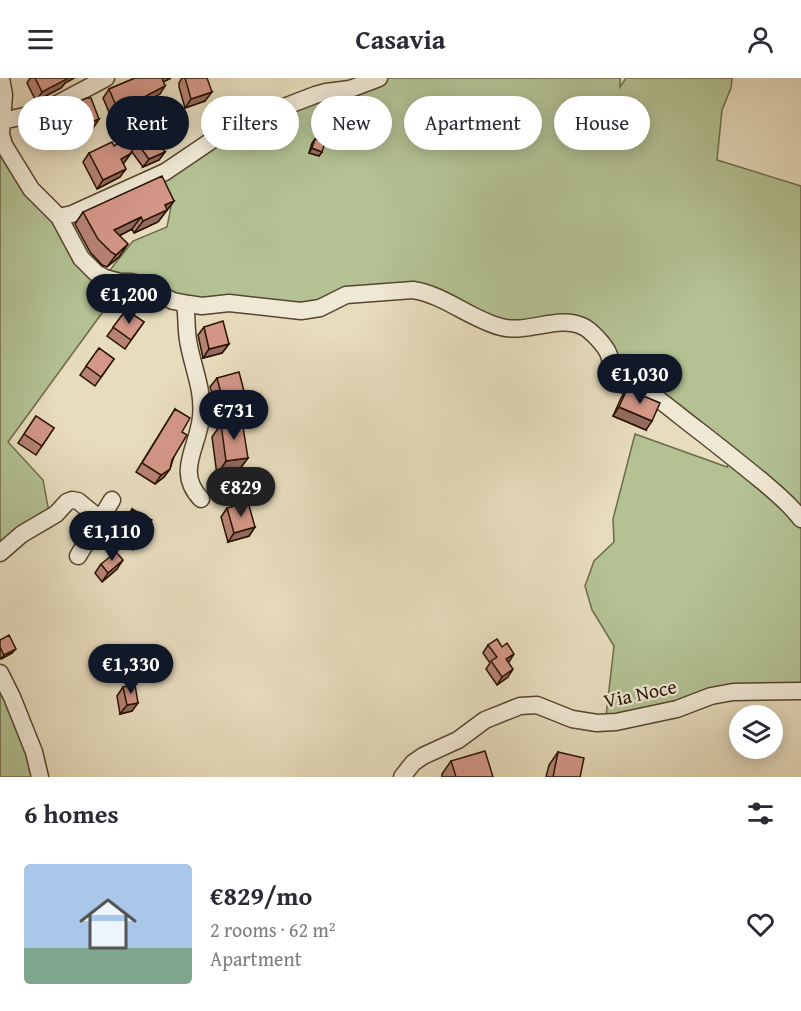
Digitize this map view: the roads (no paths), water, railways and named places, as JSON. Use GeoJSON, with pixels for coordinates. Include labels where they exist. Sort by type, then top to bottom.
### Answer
{"type":"FeatureCollection","features":[{"type":"Feature","properties":{"kind":"street"},"geometry":{"type":"LineString","coordinates":[[1,78],[4,95],[1,134],[4,144],[31,189],[59,217],[81,258],[96,273],[105,278],[140,284],[173,301],[185,304],[202,306],[229,303],[301,311],[320,308],[346,295],[413,290],[434,295],[473,316],[501,327],[522,329],[558,323],[580,325],[587,329],[609,354],[612,374],[617,380],[622,384],[649,393],[732,456],[787,503],[801,519]]}},
{"type":"Feature","properties":{"kind":"street"},"geometry":{"type":"LineString","coordinates":[[2,121],[29,115],[57,104],[106,78]]}},
{"type":"Feature","properties":{"kind":"street"},"geometry":{"type":"LineString","coordinates":[[59,217],[72,214],[165,171],[230,128],[315,95],[350,88],[379,78]]}},
{"type":"Feature","properties":{"kind":"street"},"geometry":{"type":"LineString","coordinates":[[185,304],[188,342],[200,388],[201,417],[188,475],[194,492],[201,499]]}},
{"type":"Feature","properties":{"kind":"street"},"geometry":{"type":"LineString","coordinates":[[78,556],[112,500]]}},
{"type":"Feature","properties":{"kind":"street"},"geometry":{"type":"LineString","coordinates":[[0,553],[22,534],[56,514],[67,502],[78,501],[100,519]]}},
{"type":"Feature","properties":{"kind":"street"},"geometry":{"type":"LineString","coordinates":[[0,674],[12,697],[34,752],[40,777]]}},
{"type":"Feature","properties":{"kind":"street","name":"Via Noce"},"geometry":{"type":"LineString","coordinates":[[402,777],[413,763],[423,756],[458,740],[485,720],[528,704],[537,705],[572,719],[607,723],[677,709],[711,696],[734,692],[801,691]]}}]}
